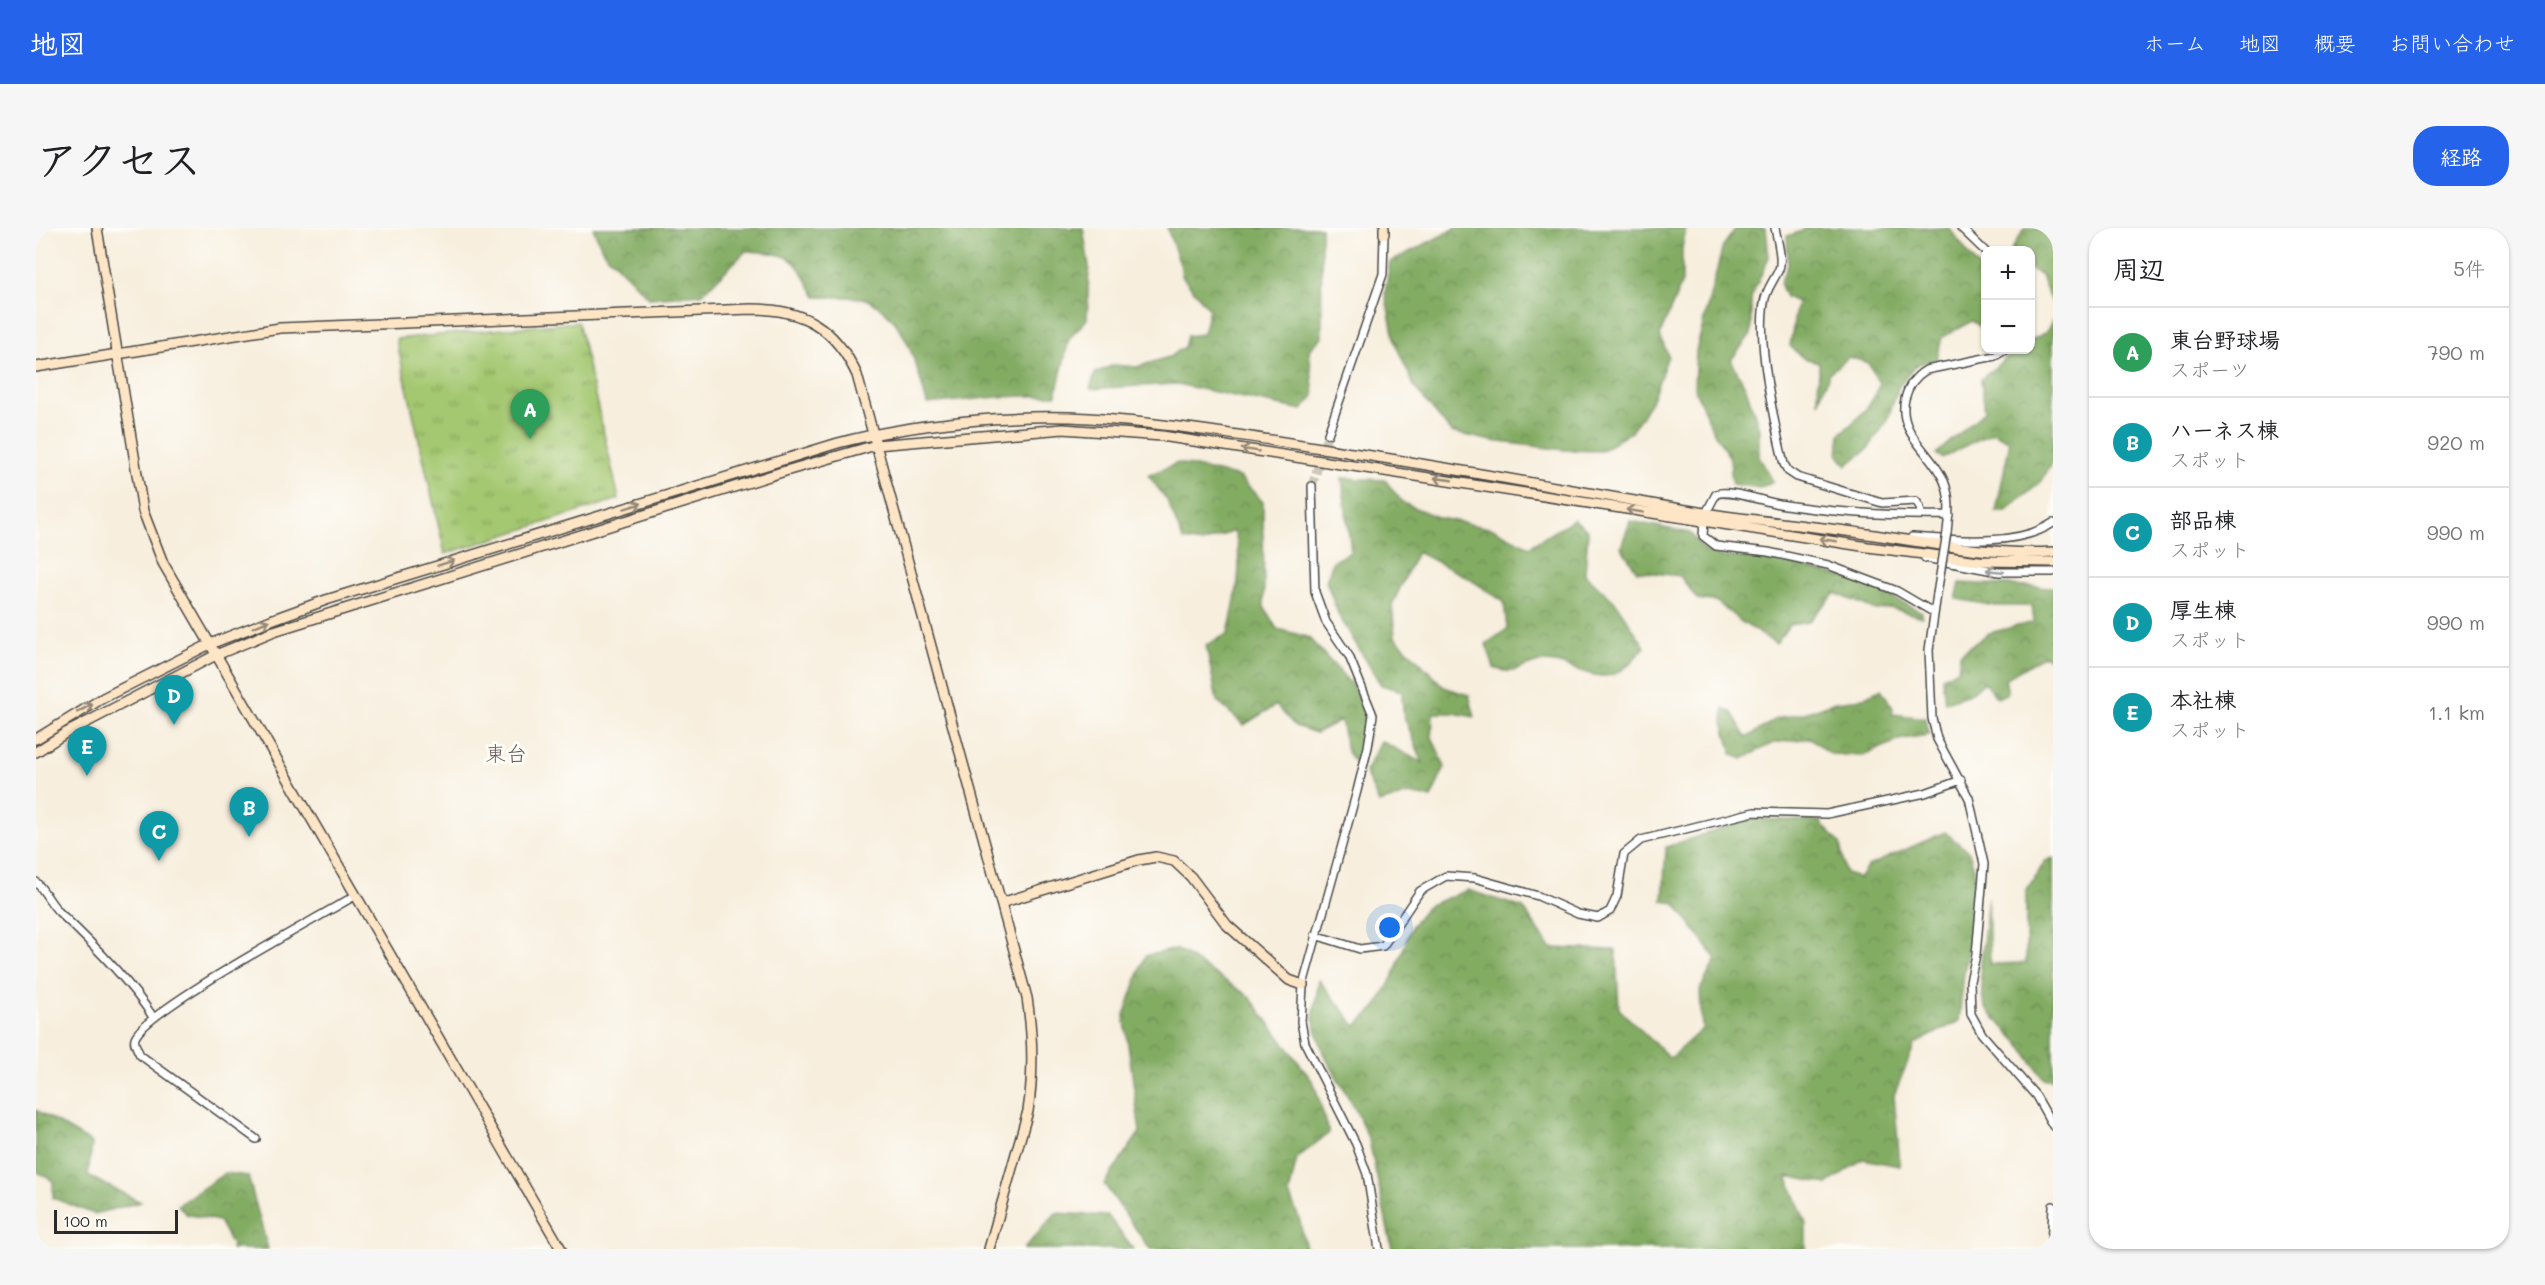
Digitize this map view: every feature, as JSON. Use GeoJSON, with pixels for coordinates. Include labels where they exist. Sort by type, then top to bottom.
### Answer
{"type":"FeatureCollection","features":[{"type":"Feature","properties":{"kind":"street"},"geometry":{"type":"LineString","coordinates":[[97,228],[143,511],[163,563],[561,1249]]}},
{"type":"Feature","properties":{"kind":"street"},"geometry":{"type":"LineString","coordinates":[[1775,228],[1780,267],[1768,288],[1764,303],[1763,332],[1784,464],[1788,471],[1797,477],[1863,498],[1882,503],[1916,501],[1921,515]]}},
{"type":"Feature","properties":{"kind":"street"},"geometry":{"type":"LineString","coordinates":[[1961,228],[1981,247]]}},
{"type":"Feature","properties":{"kind":"street"},"geometry":{"type":"LineString","coordinates":[[1328,434],[1383,273],[1384,231]]}},
{"type":"Feature","properties":{"kind":"street"},"geometry":{"type":"LineString","coordinates":[[36,367],[280,328],[774,309],[806,318],[832,336],[842,347],[857,375],[1027,998],[1032,1030],[1033,1065],[1028,1111],[989,1249]]}},
{"type":"Feature","properties":{"kind":"street"},"geometry":{"type":"LineString","coordinates":[[1999,354],[1926,370],[1917,375],[1908,387],[1904,407],[1906,423],[1912,437],[1943,478],[1948,493],[1947,532],[1929,650],[1932,718],[1937,739],[1969,798],[1984,864],[1976,955],[1970,981],[1971,1014],[1982,1034],[2036,1096],[2053,1126]]}},
{"type":"Feature","properties":{"kind":"street"},"geometry":{"type":"LineString","coordinates":[[36,739],[103,698],[210,644],[338,596],[873,434],[969,422],[1030,417],[1088,418],[1299,445],[1458,470],[1999,572],[2053,572]]}},
{"type":"Feature","properties":{"kind":"street"},"geometry":{"type":"LineString","coordinates":[[36,752],[64,734],[216,655],[330,612],[876,445],[1063,429],[1162,436],[1705,517],[1876,535],[1980,542],[2030,533],[2053,523]]}},
{"type":"Feature","properties":{"kind":"street"},"geometry":{"type":"LineString","coordinates":[[1312,486],[1315,592],[1326,622],[1349,656],[1373,715],[1357,791],[1303,985],[1300,1022],[1305,1043],[1356,1144],[1367,1174],[1379,1249]]}},
{"type":"Feature","properties":{"kind":"street"},"geometry":{"type":"LineString","coordinates":[[1933,612],[1897,591],[1828,565],[1768,552],[1716,546],[1703,536],[1705,517],[1716,494],[1722,492],[1839,513],[1949,515]]}},
{"type":"Feature","properties":{"kind":"street"},"geometry":{"type":"LineString","coordinates":[[1876,535],[1936,545],[2053,552]]}},
{"type":"Feature","properties":{"kind":"street"},"geometry":{"type":"LineString","coordinates":[[1868,547],[1979,561],[2053,562]]}},
{"type":"Feature","properties":{"kind":"street"},"geometry":{"type":"LineString","coordinates":[[1315,936],[1360,948],[1383,946],[1420,891],[1446,876],[1485,881],[1538,896],[1578,914],[1598,918],[1610,911],[1617,896],[1624,854],[1641,840],[1754,812],[1827,814],[1925,794],[1961,780]]}},
{"type":"Feature","properties":{"kind":"street"},"geometry":{"type":"LineString","coordinates":[[1001,903],[1139,860],[1156,857],[1174,861],[1191,877],[1227,925],[1289,980],[1303,985]]}},
{"type":"Feature","properties":{"kind":"street"},"geometry":{"type":"LineString","coordinates":[[36,882],[57,910],[85,935],[144,1003],[153,1017]]}},
{"type":"Feature","properties":{"kind":"street"},"geometry":{"type":"LineString","coordinates":[[256,1139],[140,1055],[135,1038],[153,1017],[182,997],[356,895]]}},
{"type":"Feature","properties":{"kind":"street"},"geometry":{"type":"LineString","coordinates":[[2051,1249],[2053,1206]]}},
{"type":"Feature","properties":{"kind":"green space"},"geometry":{"type":"Polygon","coordinates":[[[593,228],[1083,228],[1089,266],[1087,319],[1069,339],[1056,395],[997,397],[927,404],[914,360],[901,332],[881,308],[868,300],[851,297],[816,297],[797,265],[791,260],[774,254],[746,251],[702,294],[649,298],[603,251],[593,228]]]}},
{"type":"Feature","properties":{"kind":"green space"},"geometry":{"type":"Polygon","coordinates":[[[1167,228],[1321,228],[1322,337],[1309,350],[1314,396],[1302,410],[1176,384],[1090,389],[1095,373],[1114,365],[1137,367],[1169,357],[1184,347],[1187,336],[1203,334],[1209,309],[1182,276],[1167,228]]]}},
{"type":"Feature","properties":{"kind":"green space"},"geometry":{"type":"Polygon","coordinates":[[[1456,228],[1686,228],[1682,248],[1682,282],[1660,335],[1668,356],[1651,402],[1631,432],[1601,451],[1565,450],[1492,441],[1451,432],[1415,388],[1395,343],[1385,293],[1390,262],[1456,228]]]}},
{"type":"Feature","properties":{"kind":"green space"},"geometry":{"type":"Polygon","coordinates":[[[1736,228],[1766,228],[1769,257],[1751,298],[1751,334],[1731,360],[1746,388],[1759,428],[1759,457],[1773,481],[1760,488],[1732,484],[1730,458],[1712,429],[1694,387],[1696,351],[1723,246],[1736,228]]]}},
{"type":"Feature","properties":{"kind":"green space"},"geometry":{"type":"Polygon","coordinates":[[[1805,228],[1949,228],[1981,271],[1981,327],[1972,321],[1942,337],[1937,359],[1916,365],[1899,386],[1887,421],[1868,449],[1847,465],[1838,455],[1840,434],[1869,405],[1880,383],[1868,363],[1849,357],[1830,372],[1818,403],[1819,362],[1803,358],[1790,346],[1797,302],[1786,297],[1780,283],[1788,264],[1787,236],[1805,228]]]}},
{"type":"Feature","properties":{"kind":"green space"},"geometry":{"type":"Polygon","coordinates":[[[2025,228],[2053,228],[2053,304],[2041,276],[2035,272],[2035,246],[2014,246],[2025,228]]]}},
{"type":"Feature","properties":{"kind":"green space"},"geometry":{"type":"Polygon","coordinates":[[[2053,319],[2053,459],[2042,481],[2005,512],[1996,512],[2010,441],[1993,432],[1942,458],[1936,454],[1985,411],[1981,379],[2011,354],[2035,354],[2035,338],[2046,332],[2053,319]]]}},
{"type":"Feature","properties":{"kind":"green space"},"geometry":{"type":"Polygon","coordinates":[[[578,322],[619,499],[445,554],[396,339],[578,322]]]}},
{"type":"Feature","properties":{"kind":"green space"},"geometry":{"type":"Polygon","coordinates":[[[1178,463],[1239,477],[1263,502],[1264,607],[1277,629],[1308,637],[1353,686],[1370,723],[1360,770],[1347,752],[1341,720],[1316,733],[1295,726],[1276,705],[1244,725],[1217,701],[1206,645],[1228,634],[1238,582],[1239,556],[1234,531],[1202,543],[1183,540],[1167,500],[1148,475],[1178,463]]]}},
{"type":"Feature","properties":{"kind":"green space"},"geometry":{"type":"Polygon","coordinates":[[[1342,478],[1385,480],[1403,503],[1440,518],[1494,529],[1529,547],[1574,519],[1588,531],[1585,574],[1616,603],[1645,647],[1625,668],[1613,675],[1593,675],[1563,665],[1542,662],[1515,671],[1494,668],[1486,644],[1507,629],[1504,602],[1465,576],[1417,552],[1392,605],[1395,637],[1444,687],[1469,695],[1475,717],[1454,713],[1433,713],[1432,737],[1445,767],[1431,798],[1408,794],[1379,803],[1365,772],[1381,741],[1423,763],[1403,714],[1402,691],[1381,685],[1339,616],[1326,581],[1333,561],[1351,552],[1342,478]]]}},
{"type":"Feature","properties":{"kind":"green space"},"geometry":{"type":"Polygon","coordinates":[[[1630,521],[1690,533],[1705,551],[1724,557],[1765,558],[1859,581],[1922,612],[1922,617],[1891,608],[1876,610],[1835,593],[1808,622],[1789,625],[1776,644],[1740,621],[1717,602],[1697,599],[1680,576],[1637,571],[1621,547],[1630,521]]]}},
{"type":"Feature","properties":{"kind":"green space"},"geometry":{"type":"Polygon","coordinates":[[[1960,583],[2053,587],[2053,663],[2045,655],[2005,679],[2008,693],[1997,698],[1984,682],[1970,694],[1945,702],[1942,677],[1958,670],[1960,654],[1989,633],[2034,622],[2032,606],[1995,606],[1956,599],[1960,583]]]}},
{"type":"Feature","properties":{"kind":"green space"},"geometry":{"type":"Polygon","coordinates":[[[1881,689],[1893,708],[1892,714],[1925,718],[1930,735],[1902,739],[1862,756],[1831,754],[1810,738],[1773,743],[1742,759],[1732,754],[1723,722],[1724,709],[1731,711],[1747,738],[1776,719],[1808,712],[1835,702],[1861,699],[1881,689]]]}},
{"type":"Feature","properties":{"kind":"green space"},"geometry":{"type":"Polygon","coordinates":[[[1750,819],[1819,821],[1840,843],[1845,872],[1859,879],[1868,866],[1945,832],[1969,852],[1975,872],[1971,936],[1959,1021],[1915,1044],[1894,1095],[1900,1166],[1863,1159],[1827,1184],[1787,1176],[1806,1223],[1806,1249],[1392,1249],[1369,1140],[1356,1111],[1323,1053],[1313,1018],[1319,980],[1356,1026],[1377,1006],[1394,974],[1412,925],[1429,905],[1468,890],[1523,908],[1551,948],[1616,950],[1619,1009],[1670,1058],[1702,1029],[1700,990],[1716,959],[1675,903],[1663,901],[1666,847],[1750,819]]]}},
{"type":"Feature","properties":{"kind":"green space"},"geometry":{"type":"Polygon","coordinates":[[[2053,858],[2053,1080],[2043,1078],[2018,1042],[1985,1008],[1980,973],[1988,897],[1990,964],[2026,963],[2026,892],[2045,861],[2053,858]]]}},
{"type":"Feature","properties":{"kind":"green space"},"geometry":{"type":"Polygon","coordinates":[[[1176,949],[1249,996],[1314,1083],[1329,1133],[1297,1158],[1289,1194],[1299,1218],[1306,1249],[1150,1249],[1104,1184],[1140,1132],[1124,1015],[1145,956],[1176,949]]]}},
{"type":"Feature","properties":{"kind":"green space"},"geometry":{"type":"Polygon","coordinates":[[[36,1110],[92,1143],[88,1176],[141,1202],[94,1214],[53,1198],[53,1181],[36,1171],[36,1110]]]}},
{"type":"Feature","properties":{"kind":"green space"},"geometry":{"type":"Polygon","coordinates":[[[225,1173],[248,1176],[268,1249],[231,1249],[232,1245],[219,1221],[186,1214],[178,1205],[225,1173]]]}},
{"type":"Feature","properties":{"kind":"green space"},"geometry":{"type":"Polygon","coordinates":[[[1056,1213],[1108,1216],[1133,1249],[1024,1249],[1056,1213]]]}},
{"type":"Feature","properties":{"kind":"tunnel"},"geometry":{"type":"LineString","coordinates":[[1312,486],[1328,434]]}},
{"type":"Feature","properties":{"kind":"place","name":"東台野球場"},"geometry":{"type":"Point","coordinates":[530,439]}},
{"type":"Feature","properties":{"kind":"place","name":"厚生棟"},"geometry":{"type":"Point","coordinates":[174,725]}},
{"type":"Feature","properties":{"kind":"place","name":"本社棟"},"geometry":{"type":"Point","coordinates":[87,776]}},
{"type":"Feature","properties":{"kind":"place","name":"ハーネス棟"},"geometry":{"type":"Point","coordinates":[249,837]}},
{"type":"Feature","properties":{"kind":"place","name":"部品棟"},"geometry":{"type":"Point","coordinates":[159,861]}},
{"type":"Feature","properties":{"kind":"district","name":"東台"},"geometry":{"type":"Point","coordinates":[506,752]}}]}
